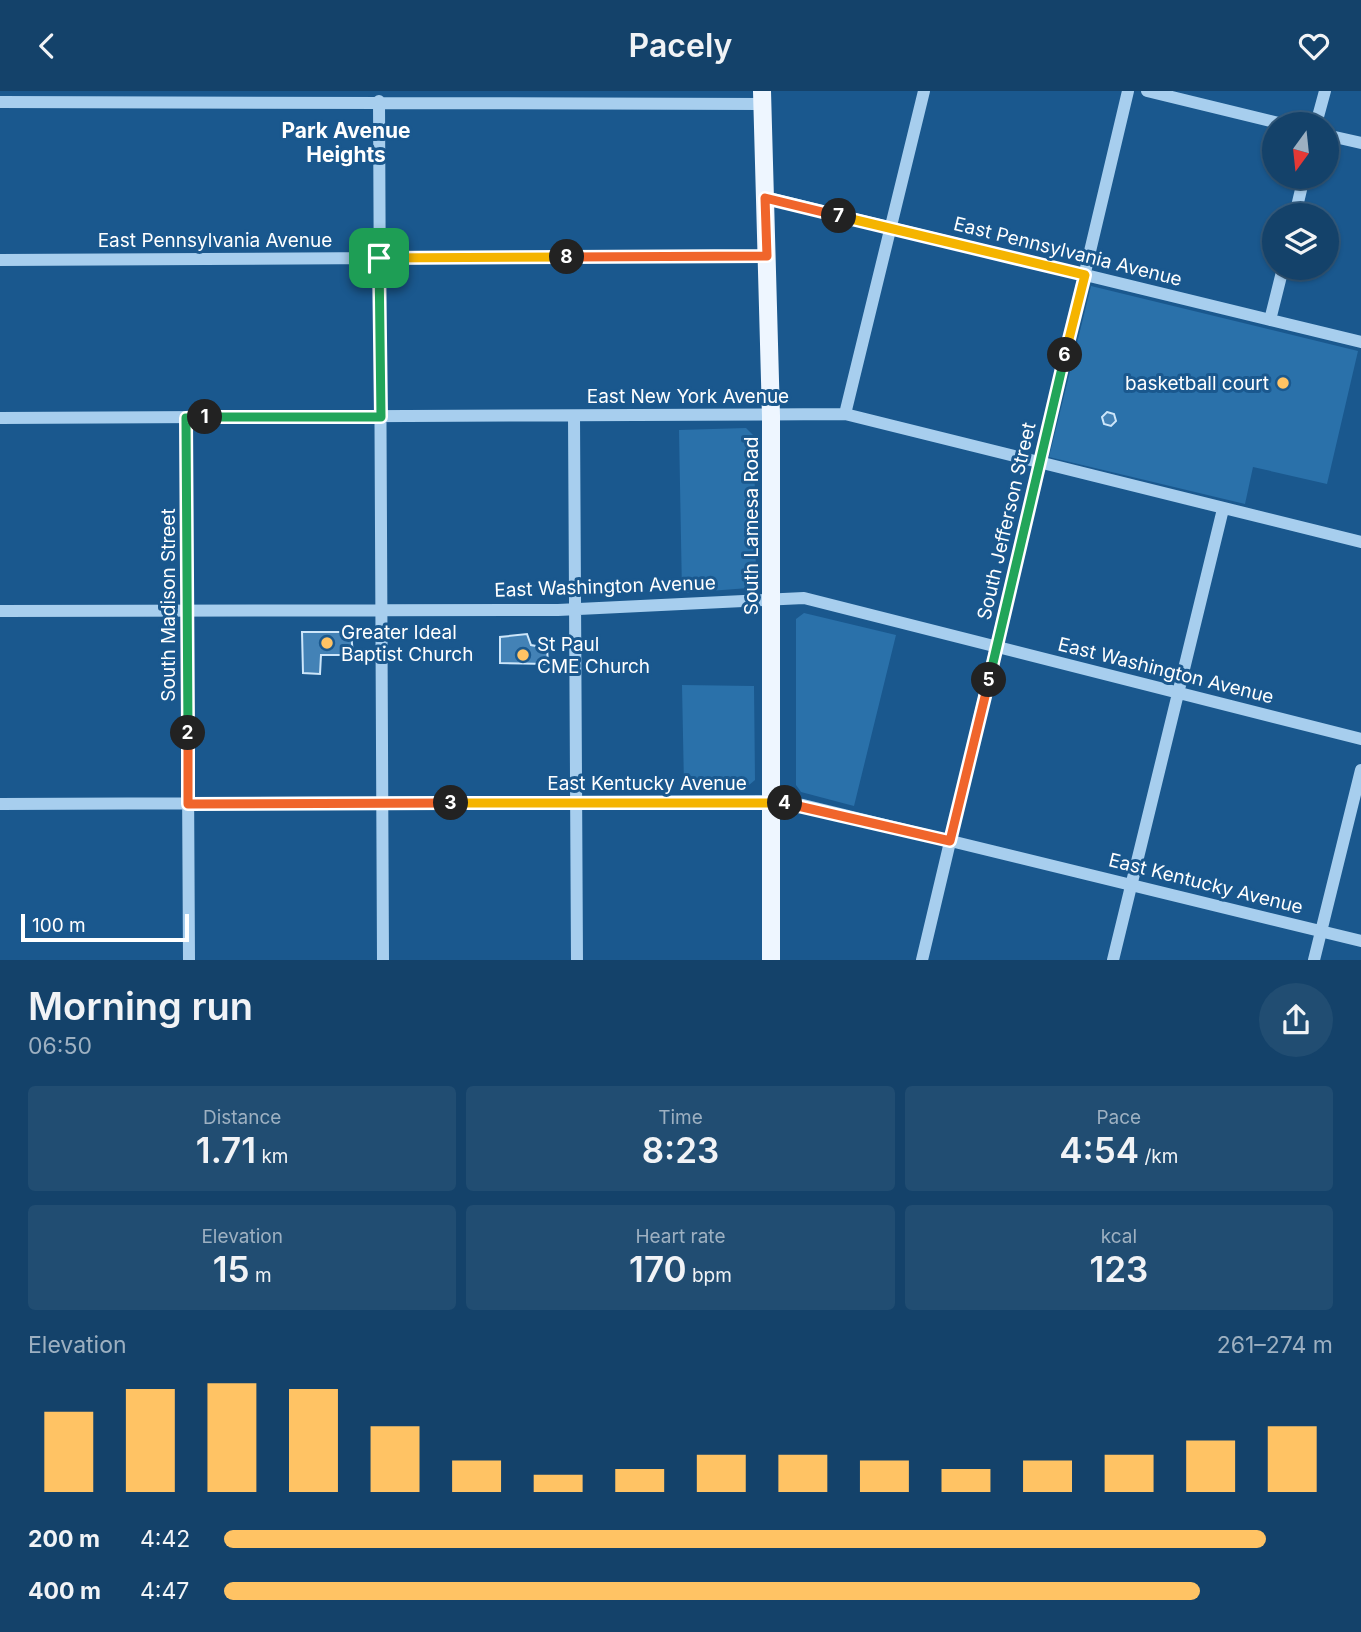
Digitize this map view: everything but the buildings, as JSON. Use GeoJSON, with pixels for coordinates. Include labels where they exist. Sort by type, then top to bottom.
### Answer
{"type":"FeatureCollection","features":[{"type":"Feature","properties":{"kind":"main road","name":"South Lamesa Road"},"geometry":{"type":"LineString","coordinates":[[762,97],[772,415],[771,960]]}},
{"type":"Feature","properties":{"kind":"street"},"geometry":{"type":"LineString","coordinates":[[845,414],[924,91]]}},
{"type":"Feature","properties":{"kind":"street","name":"South Jefferson Street"},"geometry":{"type":"LineString","coordinates":[[922,960],[1128,91]]}},
{"type":"Feature","properties":{"kind":"street"},"geometry":{"type":"LineString","coordinates":[[1147,91],[1262,119]]}},
{"type":"Feature","properties":{"kind":"street"},"geometry":{"type":"LineString","coordinates":[[1319,112],[1325,91]]}},
{"type":"Feature","properties":{"kind":"street"},"geometry":{"type":"LineString","coordinates":[[0,102],[152,96],[302,96],[379,101],[453,96],[762,97]]}},
{"type":"Feature","properties":{"kind":"street"},"geometry":{"type":"LineString","coordinates":[[379,101],[383,960]]}},
{"type":"Feature","properties":{"kind":"street"},"geometry":{"type":"LineString","coordinates":[[1339,138],[1361,143]]}},
{"type":"Feature","properties":{"kind":"street","name":"East Pennsylvania Avenue"},"geometry":{"type":"LineString","coordinates":[[765,198],[1361,342]]}},
{"type":"Feature","properties":{"kind":"street","name":"East Pennsylvania Avenue"},"geometry":{"type":"LineString","coordinates":[[0,260],[767,256]]}},
{"type":"Feature","properties":{"kind":"street"},"geometry":{"type":"LineString","coordinates":[[1270,320],[1280,280]]}},
{"type":"Feature","properties":{"kind":"street","name":"East New York Avenue"},"geometry":{"type":"LineString","coordinates":[[0,418],[845,414],[1361,543]]}},
{"type":"Feature","properties":{"kind":"street"},"geometry":{"type":"LineString","coordinates":[[574,416],[577,960]]}},
{"type":"Feature","properties":{"kind":"street","name":"South Madison Street"},"geometry":{"type":"LineString","coordinates":[[186,418],[189,960]]}},
{"type":"Feature","properties":{"kind":"street"},"geometry":{"type":"LineString","coordinates":[[1113,960],[1223,509]]}},
{"type":"Feature","properties":{"kind":"street","name":"East Washington Avenue"},"geometry":{"type":"LineString","coordinates":[[0,611],[575,610],[678,602],[804,598],[1361,739]]}},
{"type":"Feature","properties":{"kind":"street"},"geometry":{"type":"LineString","coordinates":[[1314,960],[1361,770]]}},
{"type":"Feature","properties":{"kind":"street","name":"East Kentucky Avenue"},"geometry":{"type":"LineString","coordinates":[[0,804],[771,801],[803,805],[1361,941]]}},
{"type":"Feature","properties":{"kind":"shaded area"},"geometry":{"type":"Polygon","coordinates":[[[1091,286],[1358,351],[1327,484],[1253,467],[1245,504],[1049,457],[1091,286]]]}},
{"type":"Feature","properties":{"kind":"shaded area"},"geometry":{"type":"Polygon","coordinates":[[[746,428],[754,436],[756,579],[749,588],[682,593],[679,430],[746,428]]]}},
{"type":"Feature","properties":{"kind":"shaded area"},"geometry":{"type":"Polygon","coordinates":[[[804,613],[896,635],[854,806],[801,792],[796,785],[796,619],[804,613]]]}},
{"type":"Feature","properties":{"kind":"shaded area"},"geometry":{"type":"Polygon","coordinates":[[[682,685],[754,686],[755,780],[749,785],[684,786],[682,685]]]}},
{"type":"Feature","properties":{"kind":"place","name":"basketball court"},"geometry":{"type":"Point","coordinates":[1283,383]}},
{"type":"Feature","properties":{"kind":"place","name":"Greater Ideal Baptist Church"},"geometry":{"type":"Point","coordinates":[327,643]}},
{"type":"Feature","properties":{"kind":"place","name":"St Paul CME Church"},"geometry":{"type":"Point","coordinates":[523,655]}},
{"type":"Feature","properties":{"kind":"district","name":"Park Avenue Heights"},"geometry":{"type":"Point","coordinates":[346,143]}},
{"type":"Feature","properties":{"kind":"route"},"geometry":{"type":"LineString","coordinates":[[765,198],[1085,275],[950,841],[803,805],[771,801],[188,804],[186,418],[381,417],[379,258],[767,256],[765,198]]}}]}
